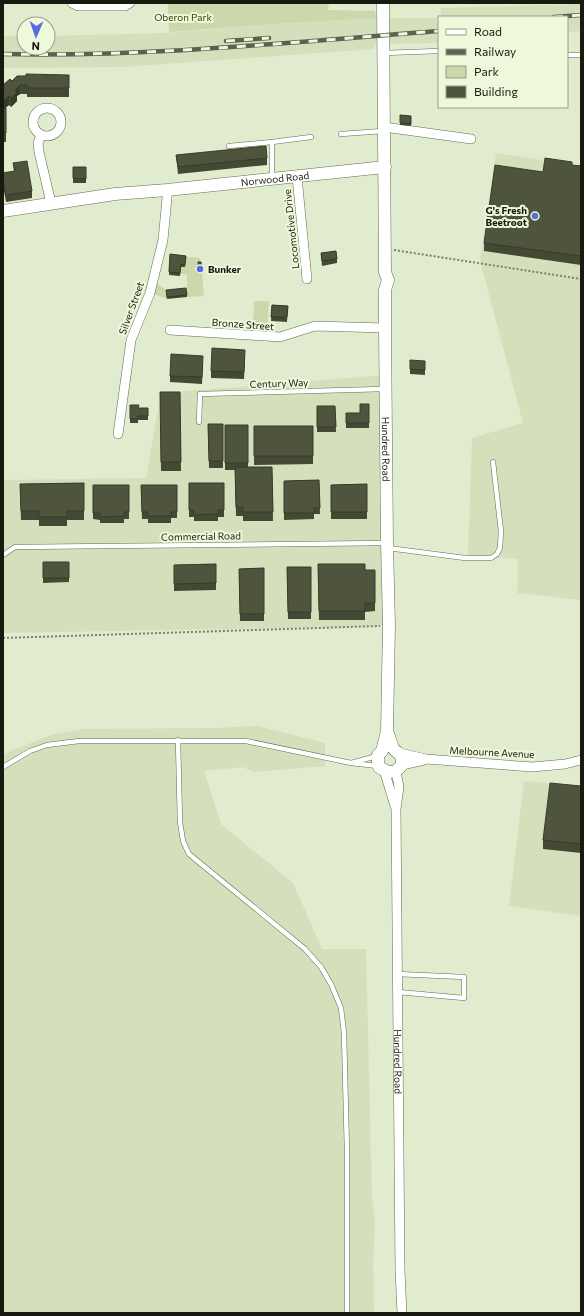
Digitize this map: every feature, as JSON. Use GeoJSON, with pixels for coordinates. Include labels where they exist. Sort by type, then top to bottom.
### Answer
{"type":"FeatureCollection","features":[{"type":"Feature","properties":{"kind":"street"},"geometry":{"type":"LineString","coordinates":[[72,3],[78,6],[125,6],[130,3]]}},
{"type":"Feature","properties":{"kind":"street"},"geometry":{"type":"LineString","coordinates":[[383,3],[385,167]]}},
{"type":"Feature","properties":{"kind":"street"},"geometry":{"type":"LineString","coordinates":[[384,129],[471,139]]}},
{"type":"Feature","properties":{"kind":"street"},"geometry":{"type":"LineString","coordinates":[[41,135],[38,143],[38,152],[51,203]]}},
{"type":"Feature","properties":{"kind":"street","name":"Norwood Road"},"geometry":{"type":"LineString","coordinates":[[3,211],[115,194],[385,167]]}},
{"type":"Feature","properties":{"kind":"street","name":"Hundred Road"},"geometry":{"type":"LineString","coordinates":[[385,167],[385,272],[388,280],[385,290],[389,626],[387,731],[389,760],[399,787],[396,810],[397,992],[400,1270],[402,1313]]}},
{"type":"Feature","properties":{"kind":"street","name":"Locomotive Drive"},"geometry":{"type":"LineString","coordinates":[[297,176],[307,279]]}},
{"type":"Feature","properties":{"kind":"street","name":"Silver Street"},"geometry":{"type":"LineString","coordinates":[[118,434],[131,340],[150,293],[163,240],[167,190]]}},
{"type":"Feature","properties":{"kind":"street","name":"Bronze Street"},"geometry":{"type":"LineString","coordinates":[[170,330],[280,337],[315,326],[385,328]]}},
{"type":"Feature","properties":{"kind":"street","name":"Melbourne Avenue"},"geometry":{"type":"LineString","coordinates":[[389,760],[426,759],[532,767],[565,764],[581,760]]}},
{"type":"Feature","properties":{"kind":"lane"},"geometry":{"type":"LineString","coordinates":[[384,53],[438,51]]}},
{"type":"Feature","properties":{"kind":"lane"},"geometry":{"type":"LineString","coordinates":[[568,55],[581,55]]}},
{"type":"Feature","properties":{"kind":"lane"},"geometry":{"type":"LineString","coordinates":[[340,134],[384,129]]}},
{"type":"Feature","properties":{"kind":"lane"},"geometry":{"type":"LineString","coordinates":[[229,146],[311,137]]}},
{"type":"Feature","properties":{"kind":"lane"},"geometry":{"type":"LineString","coordinates":[[272,142],[272,179]]}},
{"type":"Feature","properties":{"kind":"lane","name":"Century Way"},"geometry":{"type":"LineString","coordinates":[[199,422],[200,394],[386,389]]}},
{"type":"Feature","properties":{"kind":"lane","name":"Commercial Road"},"geometry":{"type":"LineString","coordinates":[[3,555],[15,547],[387,545],[465,558],[491,558],[497,554],[500,548],[501,531],[493,462]]}},
{"type":"Feature","properties":{"kind":"lane"},"geometry":{"type":"LineString","coordinates":[[178,740],[180,822],[182,841],[189,854],[306,949],[321,967],[331,984],[341,1008],[344,1033],[348,1313]]}},
{"type":"Feature","properties":{"kind":"lane"},"geometry":{"type":"LineString","coordinates":[[3,767],[30,751],[47,745],[80,741],[246,741],[351,763],[389,760]]}},
{"type":"Feature","properties":{"kind":"lane"},"geometry":{"type":"LineString","coordinates":[[351,763],[389,760]]}},
{"type":"Feature","properties":{"kind":"lane"},"geometry":{"type":"LineString","coordinates":[[397,974],[464,977],[464,998],[397,992]]}},
{"type":"Feature","properties":{"kind":"path"},"geometry":{"type":"LineString","coordinates":[[385,249],[581,279]]}},
{"type":"Feature","properties":{"kind":"path"},"geometry":{"type":"LineString","coordinates":[[3,638],[389,626]]}},
{"type":"Feature","properties":{"kind":"shaded area"},"geometry":{"type":"Polygon","coordinates":[[[581,4],[581,31],[568,32],[568,16],[441,16],[441,8],[581,4]]]}},
{"type":"Feature","properties":{"kind":"shaded area"},"geometry":{"type":"Polygon","coordinates":[[[376,18],[438,18],[438,43],[374,44],[374,49],[122,67],[3,68],[3,36],[16,36],[16,56],[56,56],[56,36],[165,33],[258,25],[376,18]]]}},
{"type":"Feature","properties":{"kind":"shaded area"},"geometry":{"type":"Polygon","coordinates":[[[496,153],[581,166],[581,600],[517,593],[518,559],[468,555],[472,438],[523,423],[480,260],[496,153]]]}},
{"type":"Feature","properties":{"kind":"shaded area"},"geometry":{"type":"Polygon","coordinates":[[[386,375],[389,626],[3,633],[3,480],[146,478],[161,393],[386,375]]]}},
{"type":"Feature","properties":{"kind":"shaded area"},"geometry":{"type":"Polygon","coordinates":[[[258,726],[325,743],[325,766],[254,772],[242,767],[204,771],[221,824],[293,883],[322,949],[366,949],[372,1198],[375,1221],[373,1262],[374,1313],[3,1313],[3,755],[54,734],[83,729],[213,728],[258,726]]]}},
{"type":"Feature","properties":{"kind":"shaded area"},"geometry":{"type":"Polygon","coordinates":[[[524,781],[581,786],[581,916],[509,906],[524,781]]]}},
{"type":"Feature","properties":{"kind":"green space","name":"Oberon Park"},"geometry":{"type":"Polygon","coordinates":[[[168,3],[329,3],[328,10],[375,11],[376,18],[169,32],[168,3]]]}},
{"type":"Feature","properties":{"kind":"green space"},"geometry":{"type":"Polygon","coordinates":[[[186,257],[200,258],[201,264],[198,265],[199,273],[202,273],[204,296],[187,297],[187,275],[180,274],[181,267],[185,267],[186,257]]]}},
{"type":"Feature","properties":{"kind":"green space"},"geometry":{"type":"Polygon","coordinates":[[[155,282],[168,292],[166,293],[167,299],[152,293],[155,282]]]}},
{"type":"Feature","properties":{"kind":"green space"},"geometry":{"type":"Polygon","coordinates":[[[254,301],[269,301],[267,329],[253,329],[254,301]]]}},
{"type":"Feature","properties":{"kind":"building"},"geometry":{"type":"Polygon","coordinates":[[[26,74],[69,75],[69,88],[27,88],[27,85],[20,85],[15,90],[17,92],[11,98],[9,96],[3,101],[3,85],[10,79],[12,81],[17,76],[26,76],[26,74]]]}},
{"type":"Feature","properties":{"kind":"building"},"geometry":{"type":"Polygon","coordinates":[[[3,108],[6,108],[6,133],[3,133],[3,108]]]}},
{"type":"Feature","properties":{"kind":"building"},"geometry":{"type":"Polygon","coordinates":[[[400,115],[411,116],[411,124],[400,123],[400,115]]]}},
{"type":"Feature","properties":{"kind":"building"},"geometry":{"type":"Polygon","coordinates":[[[266,146],[267,158],[178,167],[176,155],[266,146]]]}},
{"type":"Feature","properties":{"kind":"building","name":"G's Fresh Beetroot"},"geometry":{"type":"Polygon","coordinates":[[[545,158],[572,162],[572,165],[581,166],[581,256],[484,243],[495,165],[543,172],[545,158]]]}},
{"type":"Feature","properties":{"kind":"building"},"geometry":{"type":"Polygon","coordinates":[[[27,161],[32,191],[6,195],[3,173],[15,171],[13,163],[27,161]]]}},
{"type":"Feature","properties":{"kind":"building"},"geometry":{"type":"Polygon","coordinates":[[[73,167],[86,167],[86,179],[73,178],[73,167]]]}},
{"type":"Feature","properties":{"kind":"building"},"geometry":{"type":"Polygon","coordinates":[[[336,251],[337,259],[322,261],[321,253],[336,251]]]}},
{"type":"Feature","properties":{"kind":"building"},"geometry":{"type":"Polygon","coordinates":[[[170,254],[186,256],[185,265],[181,264],[180,273],[169,272],[170,254]]]}},
{"type":"Feature","properties":{"kind":"building","name":"Bunker"},"geometry":{"type":"Polygon","coordinates":[[[198,262],[201,262],[202,271],[199,271],[198,262]]]}},
{"type":"Feature","properties":{"kind":"building"},"geometry":{"type":"Polygon","coordinates":[[[186,288],[187,295],[167,297],[166,290],[186,288]]]}},
{"type":"Feature","properties":{"kind":"building"},"geometry":{"type":"Polygon","coordinates":[[[272,305],[288,306],[287,317],[271,317],[272,305]]]}},
{"type":"Feature","properties":{"kind":"building"},"geometry":{"type":"Polygon","coordinates":[[[212,348],[245,350],[244,372],[211,371],[212,348]]]}},
{"type":"Feature","properties":{"kind":"building"},"geometry":{"type":"Polygon","coordinates":[[[171,354],[203,356],[202,377],[170,376],[171,354]]]}},
{"type":"Feature","properties":{"kind":"building"},"geometry":{"type":"Polygon","coordinates":[[[410,360],[425,361],[425,370],[410,369],[410,360]]]}},
{"type":"Feature","properties":{"kind":"building"},"geometry":{"type":"Polygon","coordinates":[[[160,392],[180,392],[181,462],[161,462],[160,392]]]}},
{"type":"Feature","properties":{"kind":"building"},"geometry":{"type":"Polygon","coordinates":[[[360,404],[369,404],[369,423],[346,423],[346,413],[360,413],[360,404]]]}},
{"type":"Feature","properties":{"kind":"building"},"geometry":{"type":"Polygon","coordinates":[[[130,405],[139,405],[138,408],[148,408],[148,416],[138,416],[138,419],[130,419],[130,405]]]}},
{"type":"Feature","properties":{"kind":"building"},"geometry":{"type":"Polygon","coordinates":[[[317,406],[335,406],[336,427],[317,427],[317,406]]]}},
{"type":"Feature","properties":{"kind":"building"},"geometry":{"type":"Polygon","coordinates":[[[208,424],[223,424],[223,461],[209,461],[208,424]]]}},
{"type":"Feature","properties":{"kind":"building"},"geometry":{"type":"Polygon","coordinates":[[[225,425],[248,425],[248,463],[225,463],[225,425]]]}},
{"type":"Feature","properties":{"kind":"building"},"geometry":{"type":"Polygon","coordinates":[[[254,426],[313,426],[313,456],[254,456],[254,426]]]}},
{"type":"Feature","properties":{"kind":"building"},"geometry":{"type":"Polygon","coordinates":[[[235,467],[272,467],[273,512],[243,512],[243,507],[236,507],[235,467]]]}},
{"type":"Feature","properties":{"kind":"building"},"geometry":{"type":"Polygon","coordinates":[[[319,480],[320,508],[314,508],[314,513],[284,513],[284,481],[319,480]]]}},
{"type":"Feature","properties":{"kind":"building"},"geometry":{"type":"Polygon","coordinates":[[[84,483],[84,511],[67,511],[67,517],[39,517],[39,511],[21,511],[20,484],[84,483]]]}},
{"type":"Feature","properties":{"kind":"building"},"geometry":{"type":"Polygon","coordinates":[[[189,483],[224,483],[224,510],[218,510],[218,514],[194,515],[194,510],[189,510],[189,483]]]}},
{"type":"Feature","properties":{"kind":"building"},"geometry":{"type":"Polygon","coordinates":[[[367,484],[367,512],[331,512],[331,485],[367,484]]]}},
{"type":"Feature","properties":{"kind":"building"},"geometry":{"type":"Polygon","coordinates":[[[93,485],[129,485],[129,512],[124,512],[124,516],[100,517],[100,513],[93,513],[93,485]]]}},
{"type":"Feature","properties":{"kind":"building"},"geometry":{"type":"Polygon","coordinates":[[[141,485],[177,485],[177,512],[171,512],[171,516],[148,516],[148,512],[142,512],[141,485]]]}},
{"type":"Feature","properties":{"kind":"building"},"geometry":{"type":"Polygon","coordinates":[[[43,562],[69,562],[69,578],[43,578],[43,562]]]}},
{"type":"Feature","properties":{"kind":"building"},"geometry":{"type":"Polygon","coordinates":[[[216,564],[216,583],[174,584],[174,565],[216,564]]]}},
{"type":"Feature","properties":{"kind":"building"},"geometry":{"type":"Polygon","coordinates":[[[318,564],[365,564],[365,570],[375,570],[375,603],[365,603],[365,611],[319,611],[318,564]]]}},
{"type":"Feature","properties":{"kind":"building"},"geometry":{"type":"Polygon","coordinates":[[[287,567],[311,567],[311,612],[288,612],[287,567]]]}},
{"type":"Feature","properties":{"kind":"building"},"geometry":{"type":"Polygon","coordinates":[[[264,568],[264,614],[240,614],[239,569],[264,568]]]}},
{"type":"Feature","properties":{"kind":"building"},"geometry":{"type":"Polygon","coordinates":[[[550,783],[581,786],[581,844],[543,840],[550,783]]]}},
{"type":"Feature","properties":{"kind":"railway"},"geometry":{"type":"LineString","coordinates":[[568,16],[581,15]]}},
{"type":"Feature","properties":{"kind":"railway"},"geometry":{"type":"LineString","coordinates":[[3,54],[167,51],[438,31]]}},
{"type":"Feature","properties":{"kind":"railway"},"geometry":{"type":"LineString","coordinates":[[226,41],[269,38]]}},
{"type":"Feature","properties":{"kind":"place","name":"G's Fresh Beetroot"},"geometry":{"type":"Point","coordinates":[535,216]}},
{"type":"Feature","properties":{"kind":"place","name":"Bunker"},"geometry":{"type":"Point","coordinates":[200,269]}}]}
